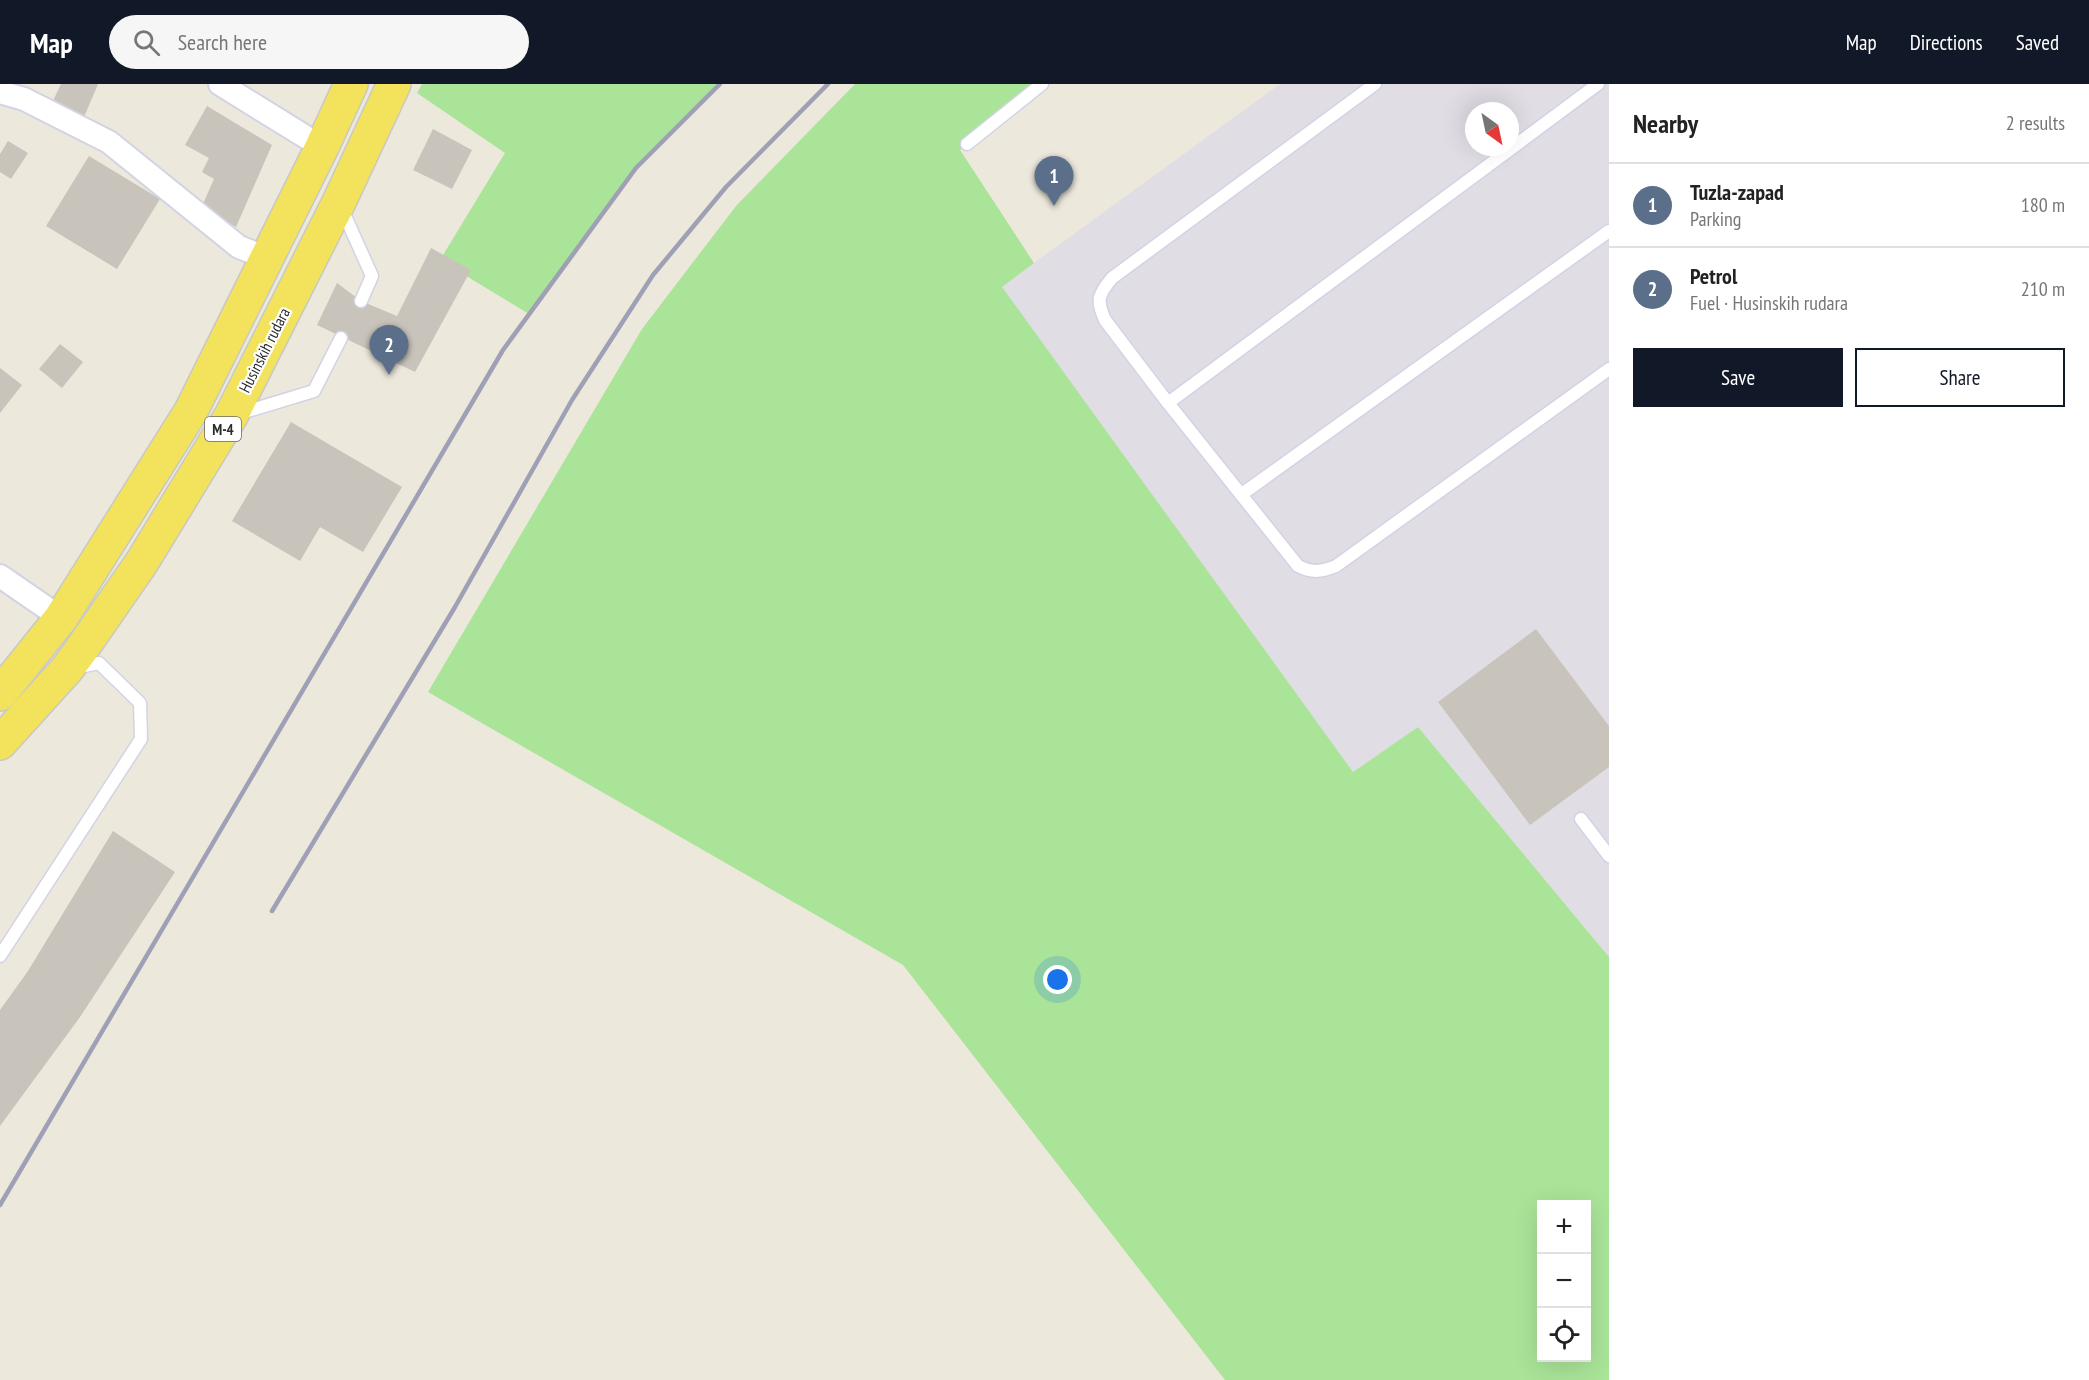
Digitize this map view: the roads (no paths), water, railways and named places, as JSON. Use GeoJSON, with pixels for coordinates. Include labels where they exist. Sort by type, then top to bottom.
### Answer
{"type":"FeatureCollection","features":[{"type":"Feature","properties":{"kind":"main road","name":"M-4"},"geometry":{"type":"LineString","coordinates":[[0,694],[61,618],[191,411],[351,84]]}},
{"type":"Feature","properties":{"kind":"main road","name":"Husinskih rudara"},"geometry":{"type":"LineString","coordinates":[[0,743],[67,669],[142,562],[231,416],[339,202],[394,84]]}},
{"type":"Feature","properties":{"kind":"street"},"geometry":{"type":"LineString","coordinates":[[220,84],[322,147]]}},
{"type":"Feature","properties":{"kind":"street"},"geometry":{"type":"LineString","coordinates":[[0,92],[24,99],[109,142],[239,247],[267,258]]}},
{"type":"Feature","properties":{"kind":"street"},"geometry":{"type":"LineString","coordinates":[[0,576],[61,618]]}},
{"type":"Feature","properties":{"kind":"lane"},"geometry":{"type":"LineString","coordinates":[[967,144],[1042,84]]}},
{"type":"Feature","properties":{"kind":"lane"},"geometry":{"type":"LineString","coordinates":[[1375,84],[1112,278],[1102,290],[1098,305],[1105,320],[1168,403],[1298,566],[1309,571],[1323,572],[1336,566],[1609,369]]}},
{"type":"Feature","properties":{"kind":"lane"},"geometry":{"type":"LineString","coordinates":[[1168,403],[1598,84]]}},
{"type":"Feature","properties":{"kind":"lane"},"geometry":{"type":"LineString","coordinates":[[339,202],[372,276],[361,302]]}},
{"type":"Feature","properties":{"kind":"lane"},"geometry":{"type":"LineString","coordinates":[[1242,494],[1609,231]]}},
{"type":"Feature","properties":{"kind":"lane"},"geometry":{"type":"LineString","coordinates":[[231,416],[314,391],[341,338]]}},
{"type":"Feature","properties":{"kind":"lane"},"geometry":{"type":"LineString","coordinates":[[0,956],[141,739],[141,703],[99,663],[67,669]]}},
{"type":"Feature","properties":{"kind":"lane"},"geometry":{"type":"LineString","coordinates":[[1581,819],[1609,856]]}},
{"type":"Feature","properties":{"kind":"railway"},"geometry":{"type":"LineString","coordinates":[[0,1205],[503,350],[636,168],[720,84]]}},
{"type":"Feature","properties":{"kind":"railway"},"geometry":{"type":"LineString","coordinates":[[272,911],[455,607],[572,400],[653,275],[726,187],[828,84]]}},
{"type":"Feature","properties":{"kind":"place","name":"Tuzla-zapad"},"geometry":{"type":"Point","coordinates":[1054,206]}},
{"type":"Feature","properties":{"kind":"place","name":"Petrol"},"geometry":{"type":"Point","coordinates":[389,375]}}]}
